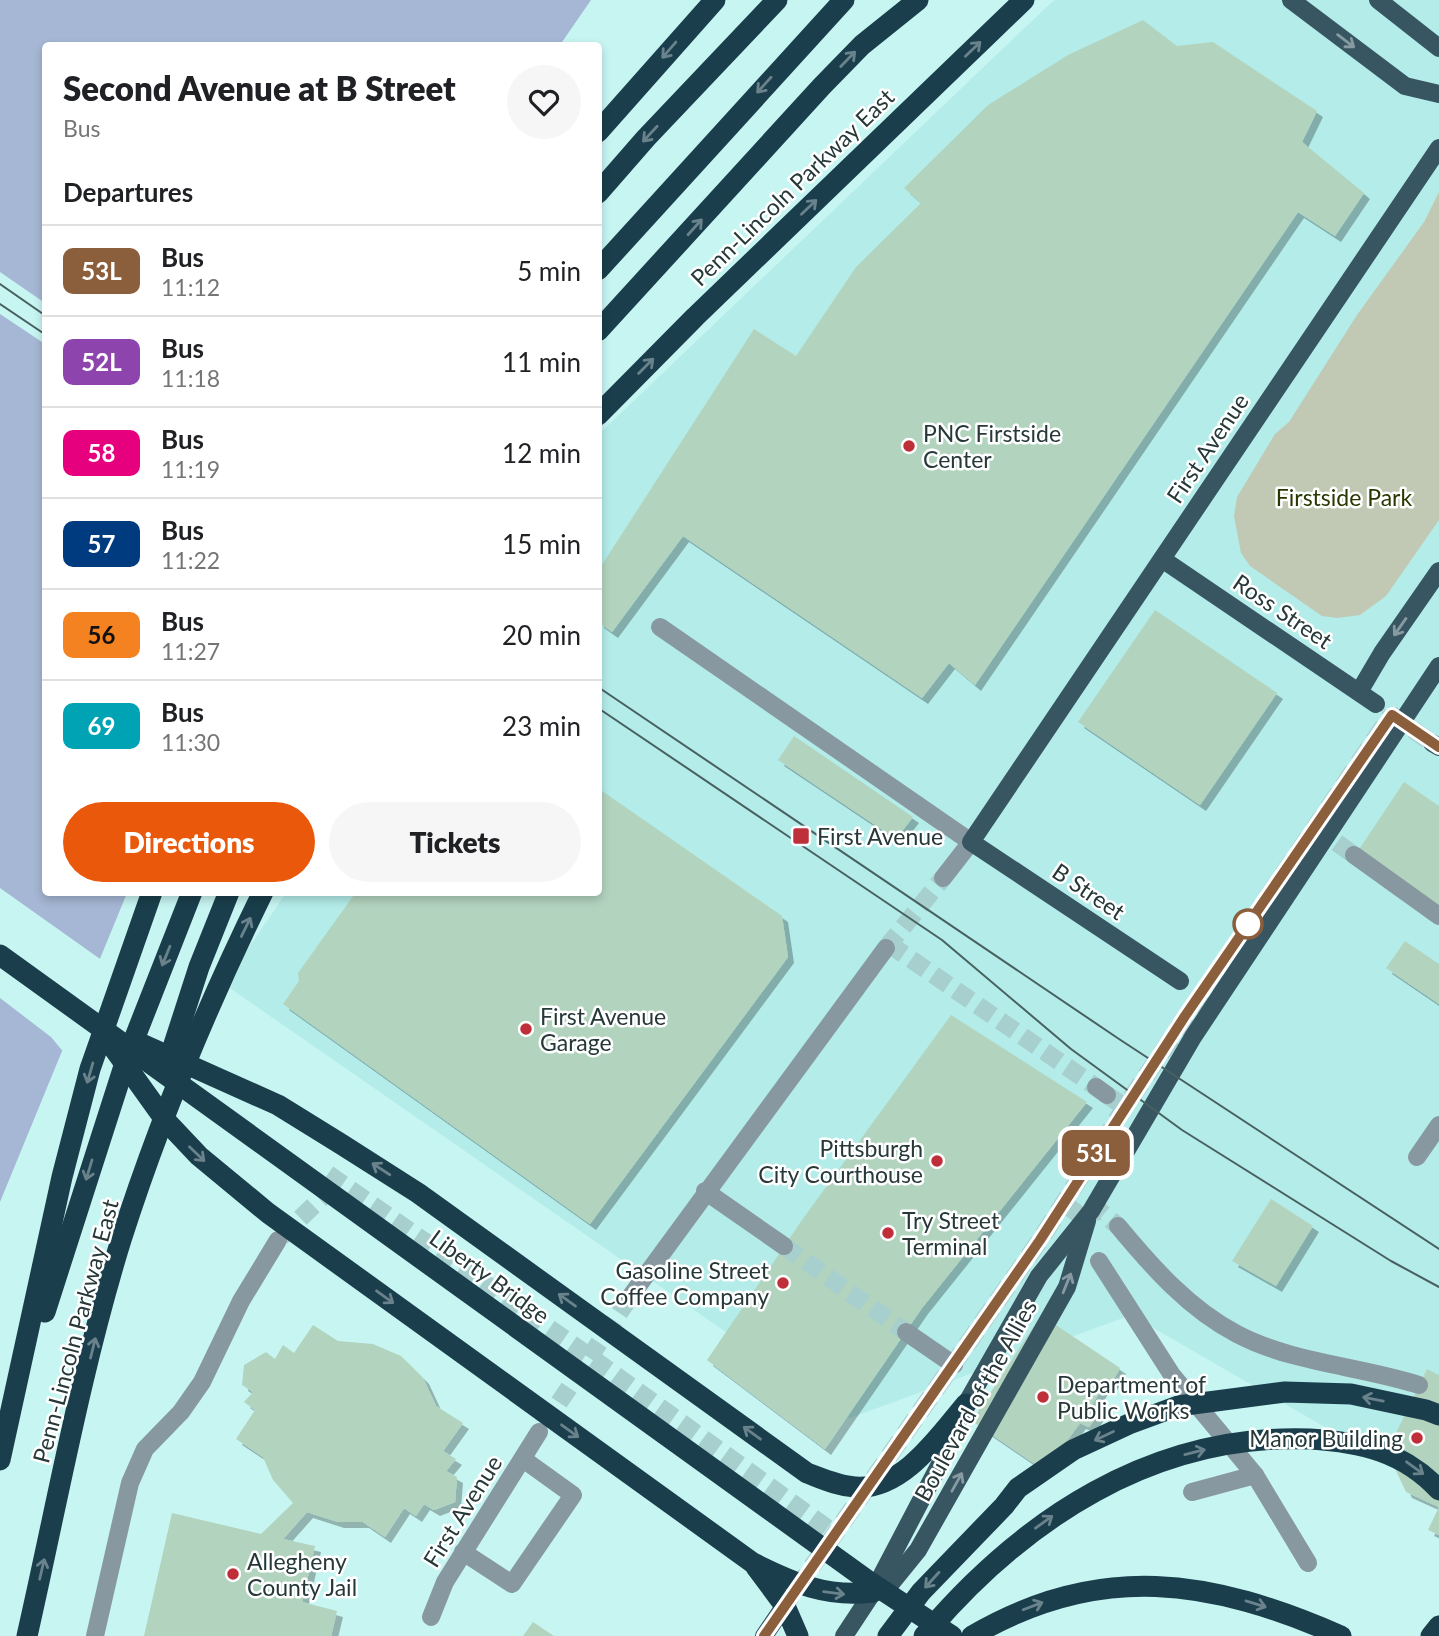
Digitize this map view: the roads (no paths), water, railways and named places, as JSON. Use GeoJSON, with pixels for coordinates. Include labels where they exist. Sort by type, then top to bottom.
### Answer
{"type":"FeatureCollection","features":[{"type":"Feature","properties":{"kind":"highway"},"geometry":{"type":"LineString","coordinates":[[602,127],[715,0]]}},
{"type":"Feature","properties":{"kind":"highway"},"geometry":{"type":"LineString","coordinates":[[602,188],[646,138],[778,0]]}},
{"type":"Feature","properties":{"kind":"highway"},"geometry":{"type":"LineString","coordinates":[[602,266],[844,0]]}},
{"type":"Feature","properties":{"kind":"highway"},"geometry":{"type":"LineString","coordinates":[[602,327],[830,78],[862,45],[918,0]]}},
{"type":"Feature","properties":{"kind":"highway","name":"Penn-Lincoln Parkway East"},"geometry":{"type":"LineString","coordinates":[[602,411],[695,317],[1024,0]]}},
{"type":"Feature","properties":{"kind":"highway","name":"Penn-Lincoln Parkway East"},"geometry":{"type":"LineString","coordinates":[[2,1452],[62,1177],[90,1069],[151,896]]}},
{"type":"Feature","properties":{"kind":"highway"},"geometry":{"type":"LineString","coordinates":[[2,1452],[121,1072],[190,896]]}},
{"type":"Feature","properties":{"kind":"highway"},"geometry":{"type":"LineString","coordinates":[[121,1241],[180,1022],[227,896]]}},
{"type":"Feature","properties":{"kind":"highway","name":"Penn-Lincoln Parkway East"},"geometry":{"type":"LineString","coordinates":[[27,1636],[93,1346],[121,1241],[198,1034],[262,896]]}},
{"type":"Feature","properties":{"kind":"highway","name":"Liberty Bridge"},"geometry":{"type":"LineString","coordinates":[[0,955],[870,1586],[952,1636]]}},
{"type":"Feature","properties":{"kind":"highway"},"geometry":{"type":"LineString","coordinates":[[95,1023],[278,1105],[341,1144],[418,1193],[807,1473],[850,1487],[869,1487],[882,1483],[916,1460],[966,1404]]}},
{"type":"Feature","properties":{"kind":"highway"},"geometry":{"type":"LineString","coordinates":[[95,1023],[165,1121],[268,1213],[753,1563],[811,1589],[849,1595],[870,1586]]}},
{"type":"Feature","properties":{"kind":"highway"},"geometry":{"type":"LineString","coordinates":[[888,1636],[921,1592],[1018,1488],[1073,1450],[1129,1424],[1178,1406],[1285,1391],[1351,1394],[1439,1415]]}},
{"type":"Feature","properties":{"kind":"highway"},"geometry":{"type":"LineString","coordinates":[[924,1636],[984,1571],[1050,1517],[1108,1483],[1165,1459],[1261,1439],[1352,1443],[1403,1459],[1415,1466],[1439,1490]]}},
{"type":"Feature","properties":{"kind":"highway"},"geometry":{"type":"LineString","coordinates":[[753,1563],[785,1606],[798,1636]]}},
{"type":"Feature","properties":{"kind":"highway"},"geometry":{"type":"LineString","coordinates":[[972,1636],[1019,1611],[1063,1596],[1141,1585],[1227,1596],[1341,1636]]}},
{"type":"Feature","properties":{"kind":"highway"},"geometry":{"type":"LineString","coordinates":[[1431,1636],[1439,1626]]}},
{"type":"Feature","properties":{"kind":"main road"},"geometry":{"type":"LineString","coordinates":[[1291,0],[1405,86],[1439,94]]}},
{"type":"Feature","properties":{"kind":"main road"},"geometry":{"type":"LineString","coordinates":[[1378,0],[1439,48]]}},
{"type":"Feature","properties":{"kind":"main road","name":"First Avenue"},"geometry":{"type":"LineString","coordinates":[[971,842],[1439,148]]}},
{"type":"Feature","properties":{"kind":"main road","name":"Ross Street"},"geometry":{"type":"LineString","coordinates":[[1162,559],[1376,704]]}},
{"type":"Feature","properties":{"kind":"main road"},"geometry":{"type":"LineString","coordinates":[[1359,692],[1382,653],[1439,571]]}},
{"type":"Feature","properties":{"kind":"main road","name":"Boulevard of the Allies"},"geometry":{"type":"LineString","coordinates":[[845,1636],[870,1586],[940,1464],[966,1404],[1039,1276],[1091,1211],[1193,1037],[1437,668]]}},
{"type":"Feature","properties":{"kind":"main road","name":"B Street"},"geometry":{"type":"LineString","coordinates":[[971,842],[1180,981]]}},
{"type":"Feature","properties":{"kind":"main road","name":"Boulevard of the Allies"},"geometry":{"type":"LineString","coordinates":[[870,1586],[892,1582],[918,1550],[1067,1287],[1091,1211]]}},
{"type":"Feature","properties":{"kind":"main road"},"geometry":{"type":"LineString","coordinates":[[764,1636],[781,1611]]}},
{"type":"Feature","properties":{"kind":"street"},"geometry":{"type":"LineString","coordinates":[[660,627],[971,842]]}},
{"type":"Feature","properties":{"kind":"street","name":"First Avenue"},"geometry":{"type":"LineString","coordinates":[[943,878],[971,842]]}},
{"type":"Feature","properties":{"kind":"street"},"geometry":{"type":"LineString","coordinates":[[1354,855],[1439,916]]}},
{"type":"Feature","properties":{"kind":"street"},"geometry":{"type":"LineString","coordinates":[[629,1297],[886,948]]}},
{"type":"Feature","properties":{"kind":"street"},"geometry":{"type":"LineString","coordinates":[[1417,1157],[1439,1125]]}},
{"type":"Feature","properties":{"kind":"street"},"geometry":{"type":"LineString","coordinates":[[705,1191],[784,1246]]}},
{"type":"Feature","properties":{"kind":"street"},"geometry":{"type":"LineString","coordinates":[[1118,1226],[1191,1305],[1238,1335],[1304,1358],[1419,1385]]}},
{"type":"Feature","properties":{"kind":"street"},"geometry":{"type":"LineString","coordinates":[[95,1636],[131,1483],[145,1449],[181,1412],[202,1382],[241,1301],[278,1240]]}},
{"type":"Feature","properties":{"kind":"street"},"geometry":{"type":"LineString","coordinates":[[1099,1261],[1172,1375],[1255,1475],[1308,1563]]}},
{"type":"Feature","properties":{"kind":"street"},"geometry":{"type":"LineString","coordinates":[[906,1332],[954,1365]]}},
{"type":"Feature","properties":{"kind":"street","name":"First Avenue"},"geometry":{"type":"LineString","coordinates":[[431,1617],[445,1582],[539,1432]]}},
{"type":"Feature","properties":{"kind":"street"},"geometry":{"type":"LineString","coordinates":[[463,1552],[512,1584],[573,1495],[523,1458]]}},
{"type":"Feature","properties":{"kind":"street"},"geometry":{"type":"LineString","coordinates":[[1192,1492],[1255,1475]]}},
{"type":"Feature","properties":{"kind":"tunnel"},"geometry":{"type":"LineString","coordinates":[[1391,714],[1432,743]]}},
{"type":"Feature","properties":{"kind":"tunnel"},"geometry":{"type":"LineString","coordinates":[[781,1611],[1040,1240],[1125,1107],[1392,714]]}},
{"type":"Feature","properties":{"kind":"tunnel"},"geometry":{"type":"LineString","coordinates":[[1315,827],[1354,855]]}},
{"type":"Feature","properties":{"kind":"tunnel"},"geometry":{"type":"LineString","coordinates":[[886,948],[943,878]]}},
{"type":"Feature","properties":{"kind":"tunnel"},"geometry":{"type":"LineString","coordinates":[[889,944],[1096,1087]]}},
{"type":"Feature","properties":{"kind":"tunnel"},"geometry":{"type":"LineString","coordinates":[[1107,1095],[1125,1107]]}},
{"type":"Feature","properties":{"kind":"tunnel"},"geometry":{"type":"LineString","coordinates":[[328,1174],[589,1356],[834,1533]]}},
{"type":"Feature","properties":{"kind":"tunnel"},"geometry":{"type":"LineString","coordinates":[[281,1237],[336,1184]]}},
{"type":"Feature","properties":{"kind":"tunnel"},"geometry":{"type":"LineString","coordinates":[[1064,1203],[1078,1214],[1100,1211],[1118,1226]]}},
{"type":"Feature","properties":{"kind":"tunnel"},"geometry":{"type":"LineString","coordinates":[[784,1246],[906,1332]]}},
{"type":"Feature","properties":{"kind":"tunnel"},"geometry":{"type":"LineString","coordinates":[[544,1425],[630,1297]]}},
{"type":"Feature","properties":{"kind":"tram line"},"geometry":{"type":"LineString","coordinates":[[0,284],[42,313]]}},
{"type":"Feature","properties":{"kind":"tram line"},"geometry":{"type":"LineString","coordinates":[[0,304],[42,332]]}},
{"type":"Feature","properties":{"kind":"tram line"},"geometry":{"type":"LineString","coordinates":[[602,690],[1119,1039],[1439,1249]]}},
{"type":"Feature","properties":{"kind":"tram line"},"geometry":{"type":"LineString","coordinates":[[602,711],[942,940],[1071,1049],[1182,1130],[1391,1261],[1439,1287]]}},
{"type":"Feature","properties":{"kind":"place","name":"PNC Firstside Center"},"geometry":{"type":"Point","coordinates":[909,446]}},
{"type":"Feature","properties":{"kind":"place","name":"First Avenue"},"geometry":{"type":"Point","coordinates":[801,836]}},
{"type":"Feature","properties":{"kind":"place","name":"First Avenue Garage"},"geometry":{"type":"Point","coordinates":[526,1029]}},
{"type":"Feature","properties":{"kind":"place","name":"Pittsburgh City Courthouse"},"geometry":{"type":"Point","coordinates":[937,1161]}},
{"type":"Feature","properties":{"kind":"place","name":"Try Street Terminal"},"geometry":{"type":"Point","coordinates":[888,1233]}},
{"type":"Feature","properties":{"kind":"place","name":"Gasoline Street Coffee Company"},"geometry":{"type":"Point","coordinates":[783,1283]}},
{"type":"Feature","properties":{"kind":"place","name":"Department of Public Works"},"geometry":{"type":"Point","coordinates":[1043,1397]}},
{"type":"Feature","properties":{"kind":"place","name":"Manor Building"},"geometry":{"type":"Point","coordinates":[1417,1438]}},
{"type":"Feature","properties":{"kind":"place","name":"Allegheny County Jail"},"geometry":{"type":"Point","coordinates":[233,1574]}},
{"type":"Feature","properties":{"kind":"park label","name":"Firstside Park"},"geometry":{"type":"Point","coordinates":[1344,497]}}]}
